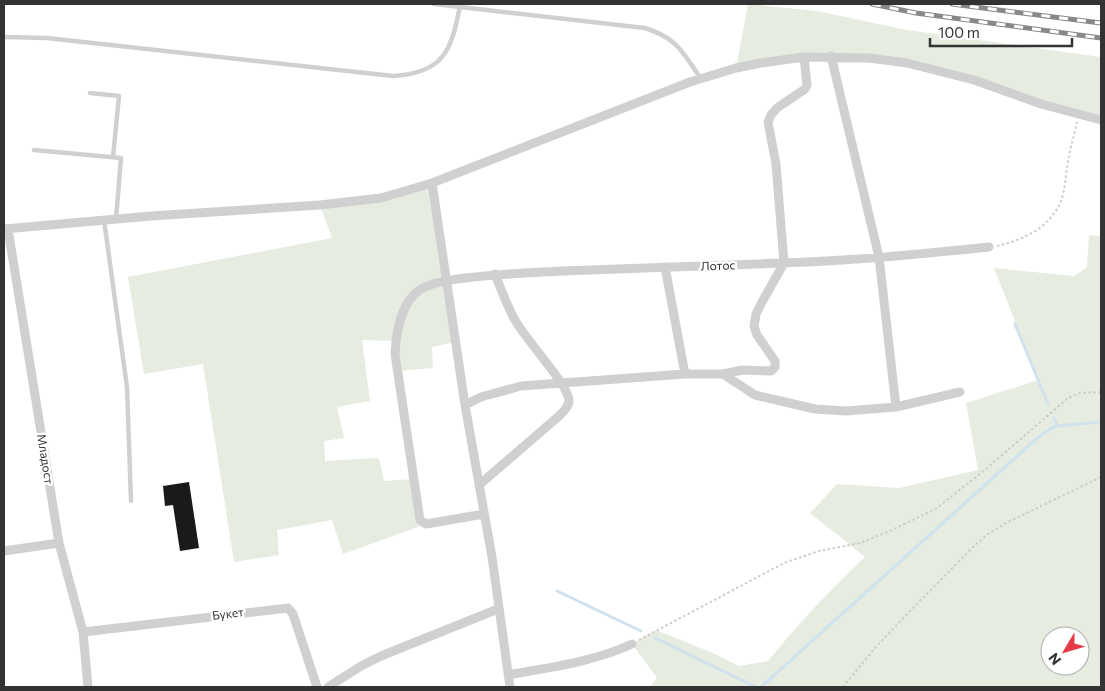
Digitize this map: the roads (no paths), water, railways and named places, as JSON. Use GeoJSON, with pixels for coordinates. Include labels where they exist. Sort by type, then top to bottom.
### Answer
{"type":"FeatureCollection","features":[{"type":"Feature","properties":{"kind":"street"},"geometry":{"type":"LineString","coordinates":[[831,56],[879,257],[896,407]]}},
{"type":"Feature","properties":{"kind":"street"},"geometry":{"type":"LineString","coordinates":[[465,405],[503,390],[520,386],[685,374],[723,374],[747,370],[771,371],[775,367],[775,361],[754,326],[756,314],[784,263],[776,164],[768,122],[777,108],[805,89],[807,85],[804,57]]}},
{"type":"Feature","properties":{"kind":"street"},"geometry":{"type":"LineString","coordinates":[[6,229],[116,219],[359,202],[381,198],[432,183],[701,79],[744,66],[804,57],[869,58],[907,63],[948,72],[1042,104],[1101,120]]}},
{"type":"Feature","properties":{"kind":"street"},"geometry":{"type":"LineString","coordinates":[[432,183],[510,687]]}},
{"type":"Feature","properties":{"kind":"street","name":"Младост"},"geometry":{"type":"LineString","coordinates":[[6,229],[59,543],[83,632],[88,687]]}},
{"type":"Feature","properties":{"kind":"street","name":"Лотос"},"geometry":{"type":"LineString","coordinates":[[484,514],[426,524],[420,520],[396,361],[396,341],[401,319],[412,297],[419,290],[446,281],[495,274],[784,263],[989,247]]}},
{"type":"Feature","properties":{"kind":"street"},"geometry":{"type":"LineString","coordinates":[[665,268],[685,374]]}},
{"type":"Feature","properties":{"kind":"street"},"geometry":{"type":"LineString","coordinates":[[479,484],[566,409],[569,401],[560,383],[514,319],[495,274]]}},
{"type":"Feature","properties":{"kind":"street"},"geometry":{"type":"LineString","coordinates":[[723,374],[755,395],[816,409],[846,411],[896,407],[960,392]]}},
{"type":"Feature","properties":{"kind":"street"},"geometry":{"type":"LineString","coordinates":[[4,551],[59,543]]}},
{"type":"Feature","properties":{"kind":"street","name":"Букет"},"geometry":{"type":"LineString","coordinates":[[83,632],[288,608],[293,614],[317,687]]}},
{"type":"Feature","properties":{"kind":"street"},"geometry":{"type":"LineString","coordinates":[[328,687],[381,656],[498,609]]}},
{"type":"Feature","properties":{"kind":"street"},"geometry":{"type":"LineString","coordinates":[[508,675],[587,661],[610,654],[632,644]]}},
{"type":"Feature","properties":{"kind":"lane"},"geometry":{"type":"LineString","coordinates":[[434,4],[645,28],[661,33],[674,42],[701,79]]}},
{"type":"Feature","properties":{"kind":"lane"},"geometry":{"type":"LineString","coordinates":[[4,37],[47,38],[393,76],[410,75],[435,64],[445,54],[455,32],[460,6]]}},
{"type":"Feature","properties":{"kind":"lane"},"geometry":{"type":"LineString","coordinates":[[90,94],[119,96],[113,157]]}},
{"type":"Feature","properties":{"kind":"lane"},"geometry":{"type":"LineString","coordinates":[[34,150],[121,158],[116,219]]}},
{"type":"Feature","properties":{"kind":"lane"},"geometry":{"type":"LineString","coordinates":[[104,220],[127,387],[131,501]]}},
{"type":"Feature","properties":{"kind":"waterway"},"geometry":{"type":"LineString","coordinates":[[1015,324],[1048,404]]}},
{"type":"Feature","properties":{"kind":"waterway"},"geometry":{"type":"LineString","coordinates":[[1054,418],[1057,426]]}},
{"type":"Feature","properties":{"kind":"waterway"},"geometry":{"type":"LineString","coordinates":[[761,687],[1035,440],[1057,426],[1101,422]]}},
{"type":"Feature","properties":{"kind":"waterway"},"geometry":{"type":"LineString","coordinates":[[557,591],[641,631]]}},
{"type":"Feature","properties":{"kind":"waterway"},"geometry":{"type":"LineString","coordinates":[[655,638],[756,687]]}},
{"type":"Feature","properties":{"kind":"railway"},"geometry":{"type":"LineString","coordinates":[[872,4],[916,13],[1101,38]]}},
{"type":"Feature","properties":{"kind":"railway"},"geometry":{"type":"LineString","coordinates":[[952,4],[1101,23]]}}]}
